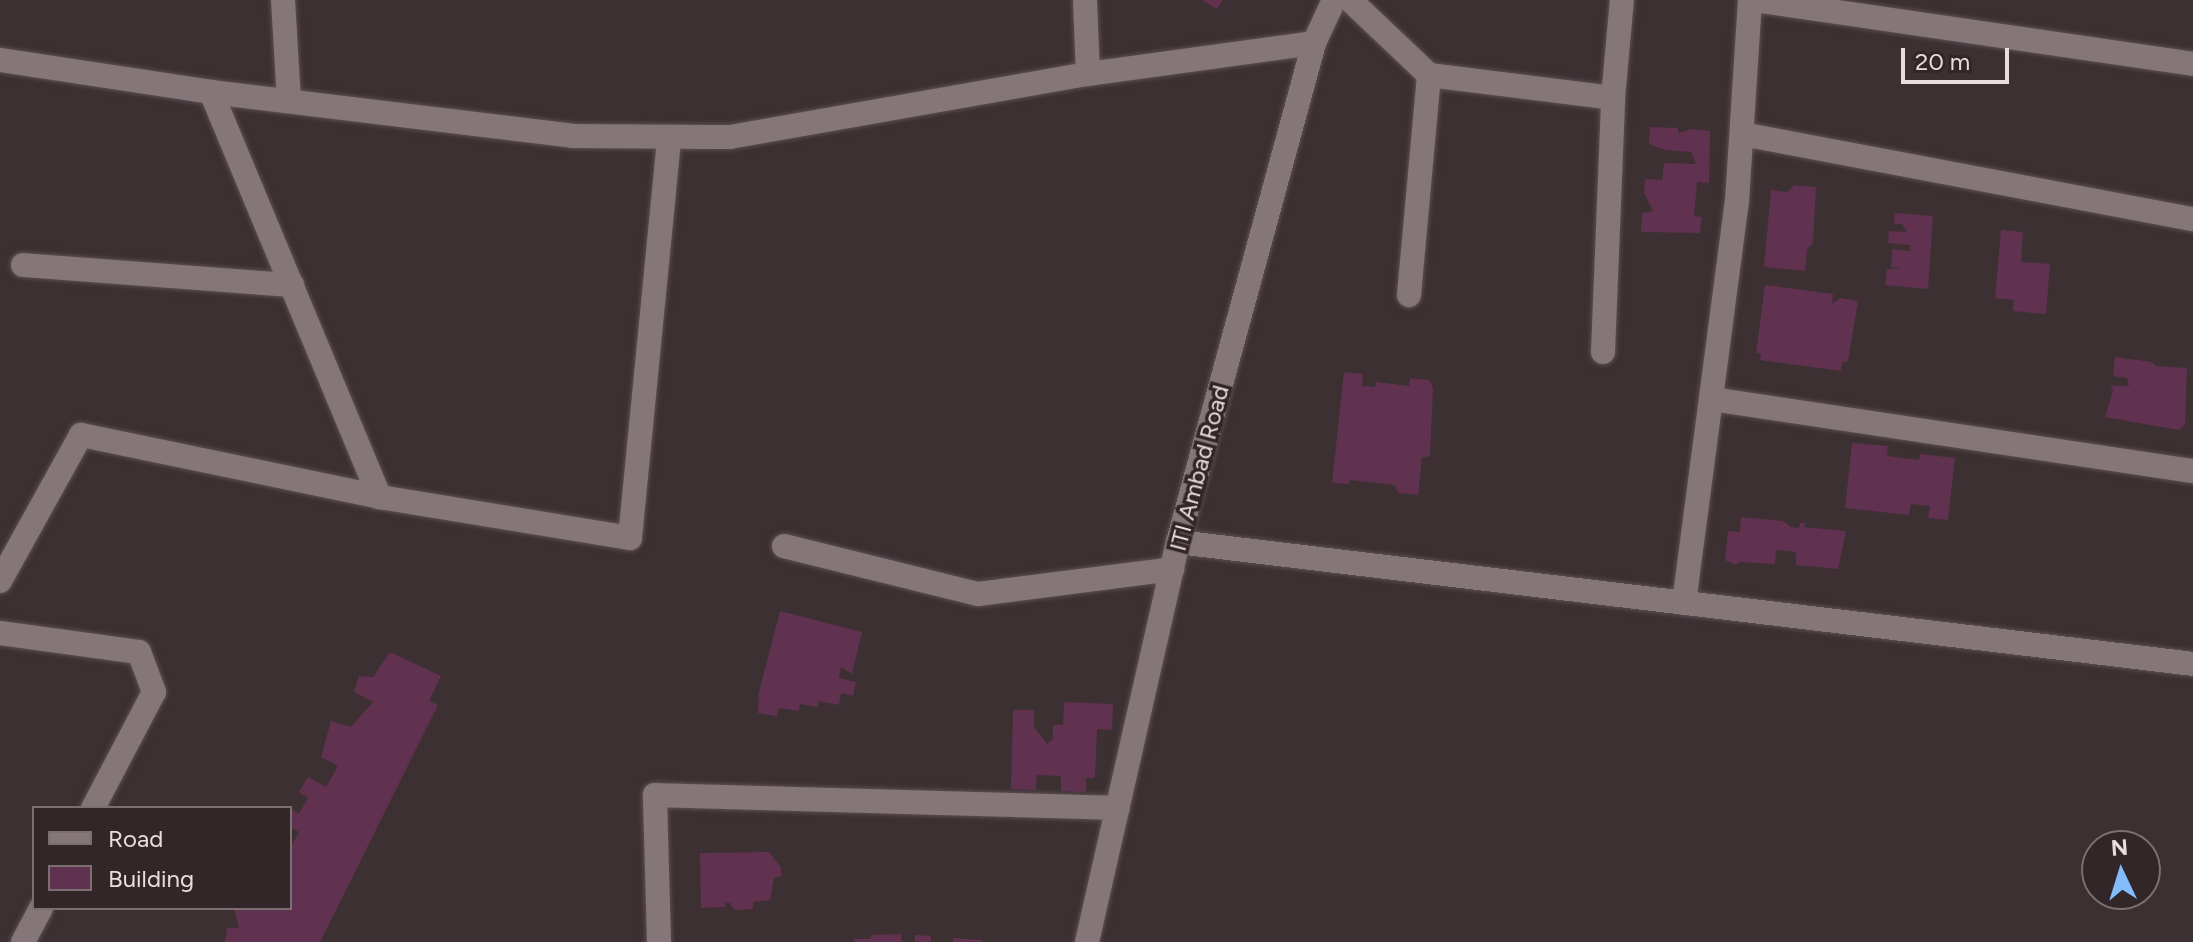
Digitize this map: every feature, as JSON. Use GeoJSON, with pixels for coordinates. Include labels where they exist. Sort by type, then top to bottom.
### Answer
{"type":"FeatureCollection","features":[{"type":"Feature","properties":{"kind":"street"},"geometry":{"type":"LineString","coordinates":[[283,0],[289,101]]}},
{"type":"Feature","properties":{"kind":"street"},"geometry":{"type":"LineString","coordinates":[[1085,0],[1088,74]]}},
{"type":"Feature","properties":{"kind":"street","name":"ITI Ambad Road"},"geometry":{"type":"LineString","coordinates":[[1087,942],[1178,542],[1314,43],[1334,0]]}},
{"type":"Feature","properties":{"kind":"street"},"geometry":{"type":"LineString","coordinates":[[1350,0],[1429,75],[1613,98]]}},
{"type":"Feature","properties":{"kind":"street"},"geometry":{"type":"LineString","coordinates":[[1603,352],[1613,98],[1622,0]]}},
{"type":"Feature","properties":{"kind":"street"},"geometry":{"type":"LineString","coordinates":[[1684,603],[1737,201],[1753,0],[2193,64]]}},
{"type":"Feature","properties":{"kind":"street"},"geometry":{"type":"LineString","coordinates":[[0,60],[211,92],[572,136],[730,137],[1088,74],[1314,43]]}},
{"type":"Feature","properties":{"kind":"street"},"geometry":{"type":"LineString","coordinates":[[1409,295],[1429,75]]}},
{"type":"Feature","properties":{"kind":"street"},"geometry":{"type":"LineString","coordinates":[[211,92],[380,497]]}},
{"type":"Feature","properties":{"kind":"street"},"geometry":{"type":"LineString","coordinates":[[1742,134],[2193,219]]}},
{"type":"Feature","properties":{"kind":"street"},"geometry":{"type":"LineString","coordinates":[[0,581],[81,435],[380,497],[630,538],[669,137]]}},
{"type":"Feature","properties":{"kind":"street"},"geometry":{"type":"LineString","coordinates":[[23,265],[292,285]]}},
{"type":"Feature","properties":{"kind":"street"},"geometry":{"type":"LineString","coordinates":[[1711,399],[2193,471]]}},
{"type":"Feature","properties":{"kind":"street"},"geometry":{"type":"LineString","coordinates":[[1178,542],[2193,664]]}},
{"type":"Feature","properties":{"kind":"street"},"geometry":{"type":"LineString","coordinates":[[784,546],[978,594],[1172,569]]}},
{"type":"Feature","properties":{"kind":"street"},"geometry":{"type":"LineString","coordinates":[[0,633],[139,652],[154,692],[94,806]]}},
{"type":"Feature","properties":{"kind":"street"},"geometry":{"type":"LineString","coordinates":[[659,942],[655,795],[1118,808]]}},
{"type":"Feature","properties":{"kind":"street"},"geometry":{"type":"LineString","coordinates":[[23,942],[40,910]]}},
{"type":"Feature","properties":{"kind":"building"},"geometry":{"type":"Polygon","coordinates":[[[1202,0],[1223,0],[1217,9],[1202,0]]]}},
{"type":"Feature","properties":{"kind":"building"},"geometry":{"type":"Polygon","coordinates":[[[1650,127],[1678,128],[1678,133],[1692,129],[1710,131],[1709,183],[1697,182],[1694,216],[1702,217],[1700,233],[1641,232],[1642,213],[1653,211],[1644,192],[1645,179],[1662,180],[1664,163],[1696,164],[1691,152],[1665,150],[1649,144],[1650,127]]]}},
{"type":"Feature","properties":{"kind":"building"},"geometry":{"type":"Polygon","coordinates":[[[1794,185],[1816,187],[1813,243],[1807,249],[1805,271],[1764,267],[1771,190],[1787,192],[1794,185]]]}},
{"type":"Feature","properties":{"kind":"building"},"geometry":{"type":"Polygon","coordinates":[[[1895,213],[1933,216],[1928,289],[1885,285],[1887,269],[1901,268],[1891,267],[1892,249],[1910,251],[1910,245],[1888,243],[1889,231],[1907,232],[1902,224],[1894,224],[1895,213]]]}},
{"type":"Feature","properties":{"kind":"building"},"geometry":{"type":"Polygon","coordinates":[[[2001,230],[2023,232],[2021,262],[2050,264],[2046,314],[2013,311],[2014,300],[1995,298],[2001,230]]]}},
{"type":"Feature","properties":{"kind":"building"},"geometry":{"type":"Polygon","coordinates":[[[1765,285],[1833,294],[1832,304],[1840,298],[1858,301],[1848,361],[1842,362],[1841,371],[1760,360],[1761,354],[1756,353],[1765,285]]]}},
{"type":"Feature","properties":{"kind":"building"},"geometry":{"type":"Polygon","coordinates":[[[2115,357],[2152,362],[2156,366],[2187,368],[2185,424],[2179,430],[2105,417],[2113,390],[2110,386],[2129,386],[2127,378],[2113,376],[2115,357]]]}},
{"type":"Feature","properties":{"kind":"building"},"geometry":{"type":"Polygon","coordinates":[[[1344,372],[1363,374],[1362,386],[1375,387],[1376,382],[1409,386],[1410,378],[1429,380],[1433,388],[1430,456],[1422,458],[1418,495],[1398,493],[1395,485],[1350,480],[1349,484],[1332,483],[1344,372]]]}},
{"type":"Feature","properties":{"kind":"building"},"geometry":{"type":"Polygon","coordinates":[[[1852,443],[1888,446],[1887,456],[1919,460],[1920,454],[1955,458],[1948,520],[1928,518],[1930,506],[1911,504],[1909,515],[1845,508],[1852,443]]]}},
{"type":"Feature","properties":{"kind":"building"},"geometry":{"type":"Polygon","coordinates":[[[1741,517],[1783,521],[1791,527],[1799,528],[1800,523],[1805,523],[1804,527],[1846,531],[1838,569],[1796,565],[1796,552],[1776,550],[1775,564],[1740,562],[1735,565],[1725,560],[1728,531],[1740,532],[1741,517]]]}},
{"type":"Feature","properties":{"kind":"building"},"geometry":{"type":"Polygon","coordinates":[[[780,611],[862,632],[852,674],[841,667],[839,678],[856,682],[853,696],[841,693],[839,705],[818,701],[818,707],[800,704],[799,711],[779,708],[777,716],[758,713],[759,692],[780,611]]]}},
{"type":"Feature","properties":{"kind":"building"},"geometry":{"type":"Polygon","coordinates":[[[390,652],[441,676],[429,701],[438,705],[320,942],[225,942],[227,928],[239,928],[234,910],[292,910],[292,844],[299,832],[292,828],[292,810],[299,814],[308,798],[299,792],[308,777],[326,787],[338,766],[321,757],[331,721],[351,727],[373,702],[354,692],[359,676],[373,677],[390,652]]]}},
{"type":"Feature","properties":{"kind":"building"},"geometry":{"type":"Polygon","coordinates":[[[1064,702],[1113,704],[1112,730],[1097,729],[1095,778],[1086,778],[1086,792],[1061,791],[1061,776],[1037,775],[1036,790],[1011,789],[1013,710],[1034,710],[1034,727],[1047,744],[1053,739],[1053,725],[1063,725],[1064,702]]]}},
{"type":"Feature","properties":{"kind":"building"},"geometry":{"type":"Polygon","coordinates":[[[769,852],[781,868],[781,876],[774,878],[770,900],[753,902],[753,909],[734,910],[730,903],[725,902],[725,907],[701,908],[700,853],[769,852]]]}},
{"type":"Feature","properties":{"kind":"building"},"geometry":{"type":"Polygon","coordinates":[[[901,934],[902,942],[854,942],[854,939],[869,939],[872,935],[901,934]]]}},
{"type":"Feature","properties":{"kind":"building"},"geometry":{"type":"Polygon","coordinates":[[[915,935],[931,936],[931,942],[915,942],[915,935]]]}},
{"type":"Feature","properties":{"kind":"building"},"geometry":{"type":"Polygon","coordinates":[[[953,938],[982,940],[982,942],[953,942],[953,938]]]}}]}
